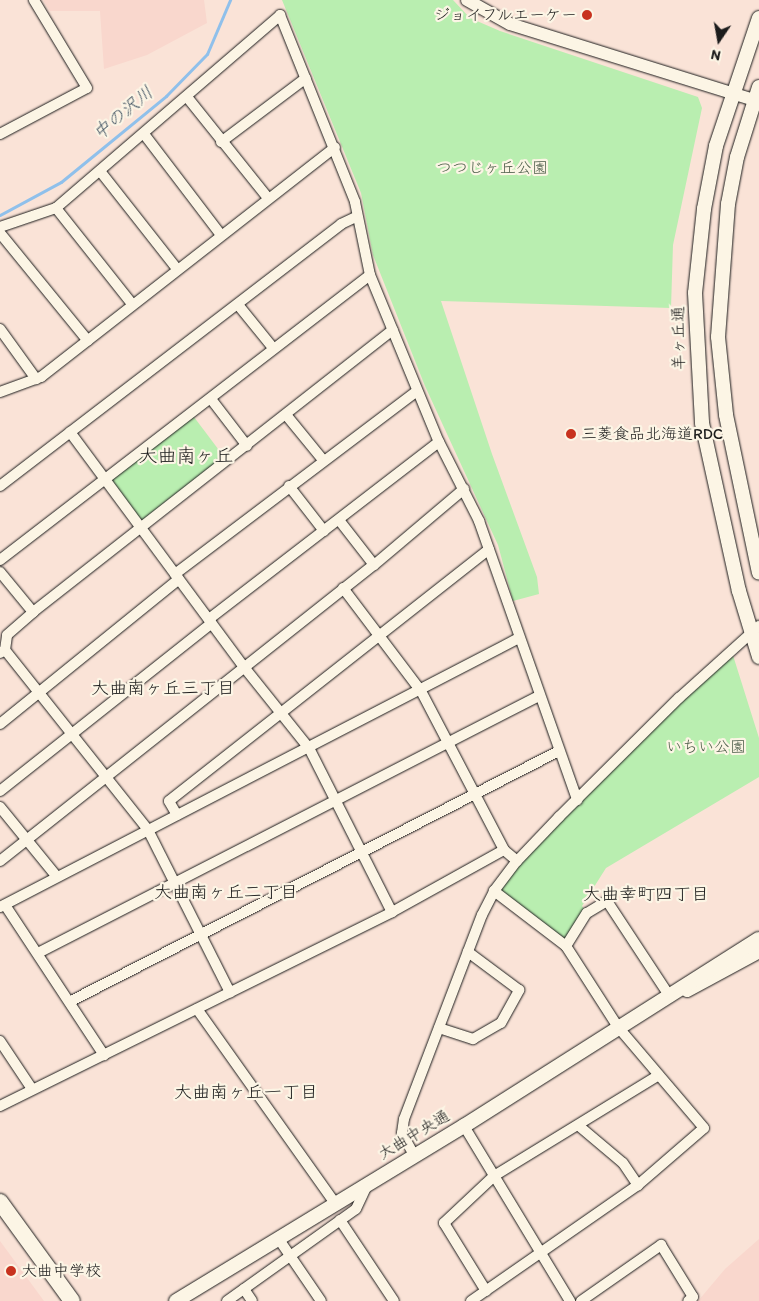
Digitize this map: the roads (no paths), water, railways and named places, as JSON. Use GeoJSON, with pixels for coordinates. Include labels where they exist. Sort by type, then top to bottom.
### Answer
{"type":"FeatureCollection","features":[{"type":"Feature","properties":{"kind":"highway"},"geometry":{"type":"LineString","coordinates":[[0,1202],[72,1301]]}},
{"type":"Feature","properties":{"kind":"highway"},"geometry":{"type":"LineString","coordinates":[[0,1219],[58,1301]]}},
{"type":"Feature","properties":{"kind":"main road","name":"羊ヶ丘通"},"geometry":{"type":"LineString","coordinates":[[759,18],[716,146],[700,240],[696,293],[698,383],[711,471],[755,629],[759,658]]}},
{"type":"Feature","properties":{"kind":"main road"},"geometry":{"type":"LineString","coordinates":[[757,94],[728,204],[718,337],[726,415],[759,573]]}},
{"type":"Feature","properties":{"kind":"main road","name":"大曲中央通"},"geometry":{"type":"LineString","coordinates":[[176,1301],[464,1126],[618,1027],[670,997],[700,974],[759,939]]}},
{"type":"Feature","properties":{"kind":"main road","name":"大曲中央通"},"geometry":{"type":"LineString","coordinates":[[670,997],[705,983],[759,951]]}},
{"type":"Feature","properties":{"kind":"street"},"geometry":{"type":"LineString","coordinates":[[0,134],[87,88],[34,0]]}},
{"type":"Feature","properties":{"kind":"street"},"geometry":{"type":"LineString","coordinates":[[467,0],[510,24],[732,94],[757,94]]}},
{"type":"Feature","properties":{"kind":"street"},"geometry":{"type":"LineString","coordinates":[[0,227],[56,208],[280,15],[335,147],[354,202],[370,275],[417,392],[439,442],[464,489],[489,549],[577,800]]}},
{"type":"Feature","properties":{"kind":"street"},"geometry":{"type":"LineString","coordinates":[[221,142],[306,78]]}},
{"type":"Feature","properties":{"kind":"street"},"geometry":{"type":"LineString","coordinates":[[187,97],[221,142],[268,198]]}},
{"type":"Feature","properties":{"kind":"street"},"geometry":{"type":"LineString","coordinates":[[144,134],[221,235]]}},
{"type":"Feature","properties":{"kind":"street"},"geometry":{"type":"LineString","coordinates":[[0,392],[36,379],[88,342],[132,304],[335,147]]}},
{"type":"Feature","properties":{"kind":"street"},"geometry":{"type":"LineString","coordinates":[[100,171],[177,269]]}},
{"type":"Feature","properties":{"kind":"street"},"geometry":{"type":"LineString","coordinates":[[56,208],[132,304]]}},
{"type":"Feature","properties":{"kind":"street"},"geometry":{"type":"LineString","coordinates":[[0,486],[238,306],[341,224],[356,217]]}},
{"type":"Feature","properties":{"kind":"street"},"geometry":{"type":"LineString","coordinates":[[0,233],[88,342]]}},
{"type":"Feature","properties":{"kind":"street"},"geometry":{"type":"LineString","coordinates":[[0,560],[370,275]]}},
{"type":"Feature","properties":{"kind":"street"},"geometry":{"type":"LineString","coordinates":[[238,306],[273,348]]}},
{"type":"Feature","properties":{"kind":"street"},"geometry":{"type":"LineString","coordinates":[[0,329],[36,379]]}},
{"type":"Feature","properties":{"kind":"street"},"geometry":{"type":"LineString","coordinates":[[230,992],[202,933],[148,830],[39,693],[2,651],[3,635],[286,416],[393,330]]}},
{"type":"Feature","properties":{"kind":"street"},"geometry":{"type":"LineString","coordinates":[[0,724],[289,486],[417,392]]}},
{"type":"Feature","properties":{"kind":"street"},"geometry":{"type":"LineString","coordinates":[[211,399],[247,446]]}},
{"type":"Feature","properties":{"kind":"street"},"geometry":{"type":"LineString","coordinates":[[286,416],[323,460]]}},
{"type":"Feature","properties":{"kind":"street"},"geometry":{"type":"LineString","coordinates":[[70,432],[244,667],[309,748],[392,912]]}},
{"type":"Feature","properties":{"kind":"street"},"geometry":{"type":"LineString","coordinates":[[0,791],[324,531],[439,442]]}},
{"type":"Feature","properties":{"kind":"street"},"geometry":{"type":"LineString","coordinates":[[289,486],[324,531]]}},
{"type":"Feature","properties":{"kind":"street"},"geometry":{"type":"LineString","coordinates":[[0,861],[374,565],[464,489]]}},
{"type":"Feature","properties":{"kind":"street"},"geometry":{"type":"LineString","coordinates":[[339,520],[374,565]]}},
{"type":"Feature","properties":{"kind":"street"},"geometry":{"type":"LineString","coordinates":[[177,815],[170,801],[489,549]]}},
{"type":"Feature","properties":{"kind":"street"},"geometry":{"type":"LineString","coordinates":[[0,572],[33,612]]}},
{"type":"Feature","properties":{"kind":"street"},"geometry":{"type":"LineString","coordinates":[[343,588],[380,634],[421,691],[504,850],[517,861]]}},
{"type":"Feature","properties":{"kind":"street"},"geometry":{"type":"LineString","coordinates":[[414,1155],[402,1133],[404,1119],[468,952],[494,891],[517,861],[577,800],[679,698],[755,629]]}},
{"type":"Feature","properties":{"kind":"street"},"geometry":{"type":"LineString","coordinates":[[104,1054],[38,953],[2,906],[421,691],[519,638]]}},
{"type":"Feature","properties":{"kind":"street"},"geometry":{"type":"LineString","coordinates":[[38,953],[540,696]]}},
{"type":"Feature","properties":{"kind":"street"},"geometry":{"type":"LineString","coordinates":[[71,1001],[559,750]]}},
{"type":"Feature","properties":{"kind":"street"},"geometry":{"type":"LineString","coordinates":[[0,807],[57,877]]}},
{"type":"Feature","properties":{"kind":"street"},"geometry":{"type":"LineString","coordinates":[[0,1106],[392,912],[504,850]]}},
{"type":"Feature","properties":{"kind":"street"},"geometry":{"type":"LineString","coordinates":[[471,1301],[638,1185],[704,1128],[618,1027],[566,946],[494,891]]}},
{"type":"Feature","properties":{"kind":"street"},"geometry":{"type":"LineString","coordinates":[[566,946],[587,913],[607,901],[670,997]]}},
{"type":"Feature","properties":{"kind":"street"},"geometry":{"type":"LineString","coordinates":[[439,1028],[474,1039],[501,1023],[519,990],[468,952]]}},
{"type":"Feature","properties":{"kind":"street"},"geometry":{"type":"LineString","coordinates":[[197,1010],[335,1203]]}},
{"type":"Feature","properties":{"kind":"street"},"geometry":{"type":"LineString","coordinates":[[0,1041],[32,1089]]}},
{"type":"Feature","properties":{"kind":"street"},"geometry":{"type":"LineString","coordinates":[[486,1291],[444,1223],[494,1176],[579,1126],[659,1075]]}},
{"type":"Feature","properties":{"kind":"street"},"geometry":{"type":"LineString","coordinates":[[464,1126],[539,1253],[570,1301]]}},
{"type":"Feature","properties":{"kind":"street"},"geometry":{"type":"LineString","coordinates":[[579,1126],[623,1163],[638,1185]]}},
{"type":"Feature","properties":{"kind":"street"},"geometry":{"type":"LineString","coordinates":[[227,1301],[356,1209],[369,1182]]}},
{"type":"Feature","properties":{"kind":"street"},"geometry":{"type":"LineString","coordinates":[[340,1220],[394,1301]]}},
{"type":"Feature","properties":{"kind":"street"},"geometry":{"type":"LineString","coordinates":[[278,1238],[321,1301]]}},
{"type":"Feature","properties":{"kind":"street"},"geometry":{"type":"LineString","coordinates":[[581,1301],[661,1245],[693,1297],[688,1301]]}},
{"type":"Feature","properties":{"kind":"street"},"geometry":{"type":"LineString","coordinates":[[244,1289],[252,1301]]}},
{"type":"Feature","properties":{"kind":"waterway","name":"中の沢川"},"geometry":{"type":"LineString","coordinates":[[0,215],[61,182],[166,96],[207,54],[230,0]]}},
{"type":"Feature","properties":{"kind":"place","name":"ジョイフルエーケー"},"geometry":{"type":"Point","coordinates":[587,15]}},
{"type":"Feature","properties":{"kind":"place","name":"三菱食品北海道RDC"},"geometry":{"type":"Point","coordinates":[571,434]}},
{"type":"Feature","properties":{"kind":"place","name":"大曲中学校"},"geometry":{"type":"Point","coordinates":[11,1271]}},
{"type":"Feature","properties":{"kind":"district","name":"大曲南ヶ丘"},"geometry":{"type":"Point","coordinates":[186,456]}},
{"type":"Feature","properties":{"kind":"district","name":"大曲南ヶ丘三丁目"},"geometry":{"type":"Point","coordinates":[163,688]}},
{"type":"Feature","properties":{"kind":"district","name":"大曲南ヶ丘二丁目"},"geometry":{"type":"Point","coordinates":[226,892]}},
{"type":"Feature","properties":{"kind":"district","name":"大曲幸町四丁目"},"geometry":{"type":"Point","coordinates":[646,894]}},
{"type":"Feature","properties":{"kind":"district","name":"大曲南ヶ丘一丁目"},"geometry":{"type":"Point","coordinates":[246,1092]}},
{"type":"Feature","properties":{"kind":"park label","name":"つつじヶ丘公園"},"geometry":{"type":"Point","coordinates":[492,168]}},
{"type":"Feature","properties":{"kind":"park label","name":"いちい公園"},"geometry":{"type":"Point","coordinates":[706,747]}}]}
